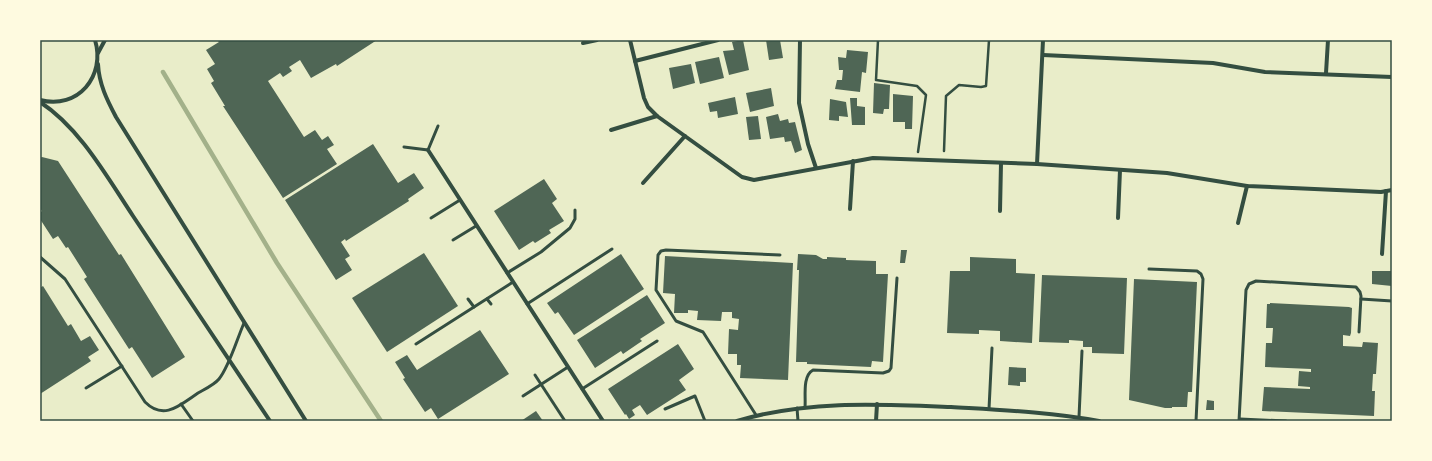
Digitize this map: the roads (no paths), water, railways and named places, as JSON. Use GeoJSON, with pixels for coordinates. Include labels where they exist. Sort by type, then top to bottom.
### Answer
{"type":"FeatureCollection","features":[{"type":"Feature","properties":{"kind":"street"},"geometry":{"type":"LineString","coordinates":[[95,40],[101,85],[116,117],[306,421]]}},
{"type":"Feature","properties":{"kind":"street"},"geometry":{"type":"LineString","coordinates":[[98,54],[105,40]]}},
{"type":"Feature","properties":{"kind":"street"},"geometry":{"type":"LineString","coordinates":[[584,43],[597,40]]}},
{"type":"Feature","properties":{"kind":"street"},"geometry":{"type":"LineString","coordinates":[[630,40],[644,98],[648,107],[657,116],[742,177],[754,180],[873,158],[1037,164],[1167,173],[1247,186],[1392,190]]}},
{"type":"Feature","properties":{"kind":"street"},"geometry":{"type":"LineString","coordinates":[[635,61],[718,40]]}},
{"type":"Feature","properties":{"kind":"street"},"geometry":{"type":"LineString","coordinates":[[800,40],[799,103],[808,144],[816,168]]}},
{"type":"Feature","properties":{"kind":"street"},"geometry":{"type":"LineString","coordinates":[[1037,164],[1043,40]]}},
{"type":"Feature","properties":{"kind":"street"},"geometry":{"type":"LineString","coordinates":[[1326,74],[1328,40]]}},
{"type":"Feature","properties":{"kind":"street"},"geometry":{"type":"LineString","coordinates":[[1043,55],[1213,63],[1265,72],[1392,77]]}},
{"type":"Feature","properties":{"kind":"street"},"geometry":{"type":"LineString","coordinates":[[40,101],[69,99],[79,93],[88,85],[94,76],[98,64]]}},
{"type":"Feature","properties":{"kind":"street"},"geometry":{"type":"LineString","coordinates":[[40,101],[66,122],[90,152],[270,421]]}},
{"type":"Feature","properties":{"kind":"street"},"geometry":{"type":"LineString","coordinates":[[611,130],[657,116]]}},
{"type":"Feature","properties":{"kind":"street"},"geometry":{"type":"LineString","coordinates":[[643,183],[684,136]]}},
{"type":"Feature","properties":{"kind":"street"},"geometry":{"type":"LineString","coordinates":[[428,150],[603,421]]}},
{"type":"Feature","properties":{"kind":"street"},"geometry":{"type":"LineString","coordinates":[[850,209],[853,161]]}},
{"type":"Feature","properties":{"kind":"street"},"geometry":{"type":"LineString","coordinates":[[1000,212],[1001,163]]}},
{"type":"Feature","properties":{"kind":"street"},"geometry":{"type":"LineString","coordinates":[[1118,218],[1120,170]]}},
{"type":"Feature","properties":{"kind":"street"},"geometry":{"type":"LineString","coordinates":[[1238,223],[1247,186]]}},
{"type":"Feature","properties":{"kind":"street"},"geometry":{"type":"LineString","coordinates":[[1382,254],[1386,191]]}},
{"type":"Feature","properties":{"kind":"street"},"geometry":{"type":"LineString","coordinates":[[737,421],[756,415],[797,408],[839,404],[877,404],[1053,413],[1099,421]]}},
{"type":"Feature","properties":{"kind":"street"},"geometry":{"type":"LineString","coordinates":[[876,421],[877,404]]}},
{"type":"Feature","properties":{"kind":"lane"},"geometry":{"type":"LineString","coordinates":[[404,147],[428,150],[438,126]]}},
{"type":"Feature","properties":{"kind":"lane"},"geometry":{"type":"LineString","coordinates":[[431,218],[460,200]]}},
{"type":"Feature","properties":{"kind":"lane"},"geometry":{"type":"LineString","coordinates":[[507,273],[541,252],[570,228],[575,219],[576,210]]}},
{"type":"Feature","properties":{"kind":"lane"},"geometry":{"type":"LineString","coordinates":[[453,240],[476,226]]}},
{"type":"Feature","properties":{"kind":"lane"},"geometry":{"type":"LineString","coordinates":[[527,304],[612,248]]}},
{"type":"Feature","properties":{"kind":"lane"},"geometry":{"type":"LineString","coordinates":[[756,415],[703,332],[676,320],[656,290],[658,255],[666,250],[780,256]]}},
{"type":"Feature","properties":{"kind":"lane"},"geometry":{"type":"LineString","coordinates":[[40,257],[65,279],[145,402],[150,407],[162,411],[172,409],[182,404],[218,380],[224,372],[244,323]]}},
{"type":"Feature","properties":{"kind":"lane"},"geometry":{"type":"LineString","coordinates":[[1149,269],[1197,272],[1201,274],[1203,279],[1196,421]]}},
{"type":"Feature","properties":{"kind":"lane"},"geometry":{"type":"LineString","coordinates":[[805,407],[806,378],[809,372],[813,370],[883,373],[889,371],[891,368],[897,278]]}},
{"type":"Feature","properties":{"kind":"lane"},"geometry":{"type":"LineString","coordinates":[[1286,421],[1240,420],[1246,290],[1249,284],[1256,281],[1352,286],[1360,292],[1359,332]]}},
{"type":"Feature","properties":{"kind":"lane"},"geometry":{"type":"LineString","coordinates":[[416,344],[513,282]]}},
{"type":"Feature","properties":{"kind":"lane"},"geometry":{"type":"LineString","coordinates":[[487,299],[491,304]]}},
{"type":"Feature","properties":{"kind":"lane"},"geometry":{"type":"LineString","coordinates":[[1361,299],[1392,301]]}},
{"type":"Feature","properties":{"kind":"lane"},"geometry":{"type":"LineString","coordinates":[[468,300],[474,307]]}},
{"type":"Feature","properties":{"kind":"lane"},"geometry":{"type":"LineString","coordinates":[[582,389],[656,341]]}},
{"type":"Feature","properties":{"kind":"lane"},"geometry":{"type":"LineString","coordinates":[[989,409],[992,348]]}},
{"type":"Feature","properties":{"kind":"lane"},"geometry":{"type":"LineString","coordinates":[[1079,417],[1082,351]]}},
{"type":"Feature","properties":{"kind":"lane"},"geometry":{"type":"LineString","coordinates":[[86,388],[122,366]]}},
{"type":"Feature","properties":{"kind":"lane"},"geometry":{"type":"LineString","coordinates":[[523,396],[568,367]]}},
{"type":"Feature","properties":{"kind":"lane"},"geometry":{"type":"LineString","coordinates":[[536,375],[565,421]]}},
{"type":"Feature","properties":{"kind":"lane"},"geometry":{"type":"LineString","coordinates":[[665,409],[695,396],[705,421]]}},
{"type":"Feature","properties":{"kind":"lane"},"geometry":{"type":"LineString","coordinates":[[182,404],[193,421]]}},
{"type":"Feature","properties":{"kind":"lane"},"geometry":{"type":"LineString","coordinates":[[797,408],[798,421]]}},
{"type":"Feature","properties":{"kind":"waterway"},"geometry":{"type":"LineString","coordinates":[[163,72],[277,263],[381,421]]}}]}
